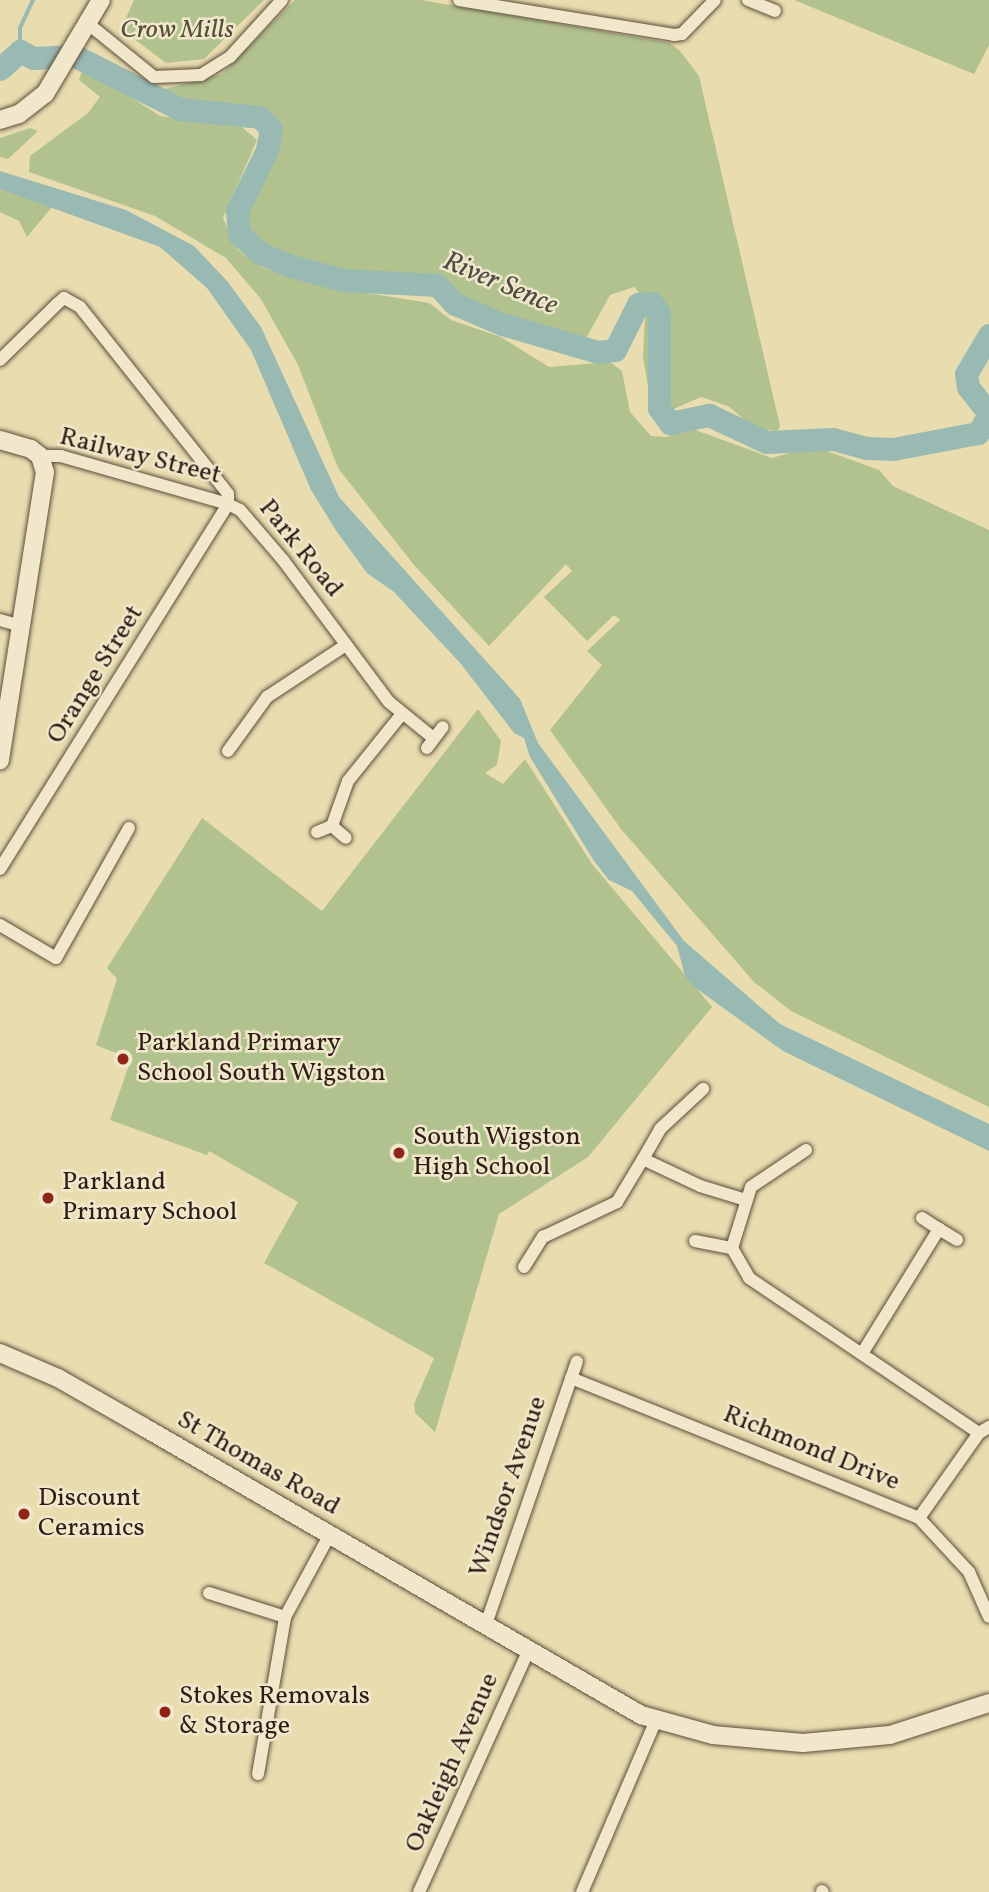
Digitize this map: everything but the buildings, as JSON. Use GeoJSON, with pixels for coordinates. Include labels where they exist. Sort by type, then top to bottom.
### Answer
{"type":"FeatureCollection","features":[{"type":"Feature","properties":{"kind":"main road"},"geometry":{"type":"LineString","coordinates":[[0,120],[33,104],[57,76],[100,0]]}},
{"type":"Feature","properties":{"kind":"main road"},"geometry":{"type":"LineString","coordinates":[[0,440],[40,456],[45,472],[0,761]]}},
{"type":"Feature","properties":{"kind":"main road","name":"St Thomas Road"},"geometry":{"type":"LineString","coordinates":[[0,1353],[58,1378],[600,1695],[656,1720],[743,1740],[832,1742],[890,1735],[989,1703]]}},
{"type":"Feature","properties":{"kind":"street"},"geometry":{"type":"LineString","coordinates":[[86,22],[154,76],[192,76],[213,70],[230,57],[282,0]]}},
{"type":"Feature","properties":{"kind":"street"},"geometry":{"type":"LineString","coordinates":[[459,0],[674,35],[682,34],[715,0]]}},
{"type":"Feature","properties":{"kind":"street"},"geometry":{"type":"LineString","coordinates":[[748,0],[775,10]]}},
{"type":"Feature","properties":{"kind":"street","name":"Park Road"},"geometry":{"type":"LineString","coordinates":[[0,360],[64,298],[80,307],[228,494],[228,504],[247,516],[401,715],[429,742],[443,727]]}},
{"type":"Feature","properties":{"kind":"street","name":"Railway Street"},"geometry":{"type":"LineString","coordinates":[[40,456],[61,456],[228,504]]}},
{"type":"Feature","properties":{"kind":"street","name":"Orange Street"},"geometry":{"type":"LineString","coordinates":[[0,869],[228,504]]}},
{"type":"Feature","properties":{"kind":"street"},"geometry":{"type":"LineString","coordinates":[[0,620],[21,626]]}},
{"type":"Feature","properties":{"kind":"street"},"geometry":{"type":"LineString","coordinates":[[228,751],[267,697],[346,645]]}},
{"type":"Feature","properties":{"kind":"street"},"geometry":{"type":"LineString","coordinates":[[332,827],[348,781],[401,715]]}},
{"type":"Feature","properties":{"kind":"street"},"geometry":{"type":"LineString","coordinates":[[317,832],[332,827]]}},
{"type":"Feature","properties":{"kind":"street"},"geometry":{"type":"LineString","coordinates":[[332,827],[346,838]]}},
{"type":"Feature","properties":{"kind":"street"},"geometry":{"type":"LineString","coordinates":[[0,925],[56,958],[129,828]]}},
{"type":"Feature","properties":{"kind":"street"},"geometry":{"type":"LineString","coordinates":[[524,1267],[543,1237],[617,1202],[660,1129],[703,1089]]}},
{"type":"Feature","properties":{"kind":"street"},"geometry":{"type":"LineString","coordinates":[[732,1248],[746,1200],[758,1178],[806,1150]]}},
{"type":"Feature","properties":{"kind":"street"},"geometry":{"type":"LineString","coordinates":[[643,1159],[700,1186],[746,1200]]}},
{"type":"Feature","properties":{"kind":"street"},"geometry":{"type":"LineString","coordinates":[[922,1218],[957,1240]]}},
{"type":"Feature","properties":{"kind":"street"},"geometry":{"type":"LineString","coordinates":[[863,1352],[939,1229]]}},
{"type":"Feature","properties":{"kind":"street"},"geometry":{"type":"LineString","coordinates":[[695,1241],[732,1248],[757,1288],[984,1430],[919,1518]]}},
{"type":"Feature","properties":{"kind":"street","name":"Windsor Avenue"},"geometry":{"type":"LineString","coordinates":[[485,1627],[577,1361]]}},
{"type":"Feature","properties":{"kind":"street","name":"Richmond Drive"},"geometry":{"type":"LineString","coordinates":[[571,1378],[919,1518],[969,1572],[989,1617]]}},
{"type":"Feature","properties":{"kind":"street"},"geometry":{"type":"LineString","coordinates":[[258,1774],[285,1617],[330,1536]]}},
{"type":"Feature","properties":{"kind":"street"},"geometry":{"type":"LineString","coordinates":[[209,1593],[285,1617]]}},
{"type":"Feature","properties":{"kind":"street","name":"Oakleigh Avenue"},"geometry":{"type":"LineString","coordinates":[[419,1892],[528,1652]]}},
{"type":"Feature","properties":{"kind":"street"},"geometry":{"type":"LineString","coordinates":[[582,1892],[656,1720]]}},
{"type":"Feature","properties":{"kind":"green space","name":"Crow Mills"},"geometry":{"type":"Polygon","coordinates":[[[134,0],[264,0],[204,59],[166,63],[121,29],[134,0]]]}},
{"type":"Feature","properties":{"kind":"green space"},"geometry":{"type":"Polygon","coordinates":[[[295,0],[421,0],[670,43],[680,51],[699,76],[780,426],[777,431],[755,428],[728,406],[701,397],[669,411],[660,412],[651,406],[643,356],[646,300],[634,287],[610,295],[584,342],[566,340],[488,317],[440,283],[330,272],[283,262],[263,251],[244,230],[241,213],[268,169],[275,148],[273,124],[249,110],[178,100],[165,89],[222,74],[295,0]]]}},
{"type":"Feature","properties":{"kind":"green space"},"geometry":{"type":"Polygon","coordinates":[[[794,0],[989,0],[989,45],[974,74],[794,0]]]}},
{"type":"Feature","properties":{"kind":"green space"},"geometry":{"type":"Polygon","coordinates":[[[90,70],[160,116],[242,127],[257,140],[223,218],[238,250],[263,268],[342,289],[429,303],[451,320],[501,337],[549,367],[610,362],[622,371],[630,412],[651,436],[667,437],[690,428],[772,458],[813,446],[879,470],[893,486],[989,530],[989,1107],[791,1011],[754,982],[621,829],[550,730],[602,665],[587,651],[620,620],[614,615],[587,641],[544,597],[572,571],[566,564],[489,646],[414,565],[338,468],[298,365],[261,299],[226,258],[155,216],[29,172],[30,156],[88,113],[100,97],[79,80],[82,71],[90,70]]]}},
{"type":"Feature","properties":{"kind":"green space"},"geometry":{"type":"Polygon","coordinates":[[[30,128],[38,131],[8,159],[0,157],[0,138],[30,128]]]}},
{"type":"Feature","properties":{"kind":"green space"},"geometry":{"type":"Polygon","coordinates":[[[0,189],[52,207],[27,237],[19,221],[0,212],[0,189]]]}},
{"type":"Feature","properties":{"kind":"green space","name":"South Wigston High School"},"geometry":{"type":"Polygon","coordinates":[[[478,709],[501,741],[497,765],[485,773],[503,784],[525,759],[592,864],[712,1007],[588,1157],[499,1214],[435,1432],[415,1413],[414,1404],[434,1358],[264,1263],[298,1202],[209,1151],[207,1155],[110,1120],[131,1059],[96,1045],[117,979],[107,968],[202,818],[322,911],[478,709]]]}},
{"type":"Feature","properties":{"kind":"water"},"geometry":{"type":"Polygon","coordinates":[[[0,171],[126,210],[194,246],[227,281],[261,327],[339,497],[520,699],[538,743],[684,941],[780,1024],[989,1124],[989,1151],[783,1051],[693,986],[685,976],[677,946],[632,891],[609,880],[594,861],[530,757],[524,738],[514,733],[461,664],[394,592],[367,573],[337,532],[311,490],[251,350],[207,288],[160,247],[0,189],[0,171]]]}},
{"type":"Feature","properties":{"kind":"waterway"},"geometry":{"type":"LineString","coordinates":[[20,51],[20,28],[33,0]]}},
{"type":"Feature","properties":{"kind":"waterway","name":"River Sence"},"geometry":{"type":"LineString","coordinates":[[0,69],[20,51],[33,58],[75,56],[180,109],[260,117],[271,129],[267,150],[237,211],[239,234],[260,253],[291,266],[343,280],[437,285],[455,304],[502,324],[598,352],[615,350],[638,304],[652,303],[659,313],[659,408],[670,423],[709,415],[766,442],[833,439],[866,448],[893,449],[978,433],[989,415]]}},
{"type":"Feature","properties":{"kind":"waterway","name":"River Sence"},"geometry":{"type":"LineString","coordinates":[[989,335],[966,374],[968,387],[989,414]]}},
{"type":"Feature","properties":{"kind":"place","name":"Parkland Primary School South Wigston"},"geometry":{"type":"Point","coordinates":[123,1059]}},
{"type":"Feature","properties":{"kind":"place","name":"South Wigston High School"},"geometry":{"type":"Point","coordinates":[399,1153]}},
{"type":"Feature","properties":{"kind":"place","name":"Parkland Primary School"},"geometry":{"type":"Point","coordinates":[48,1198]}},
{"type":"Feature","properties":{"kind":"place","name":"Discount Ceramics"},"geometry":{"type":"Point","coordinates":[24,1514]}},
{"type":"Feature","properties":{"kind":"place","name":"Stokes Removals & Storage"},"geometry":{"type":"Point","coordinates":[165,1712]}}]}
